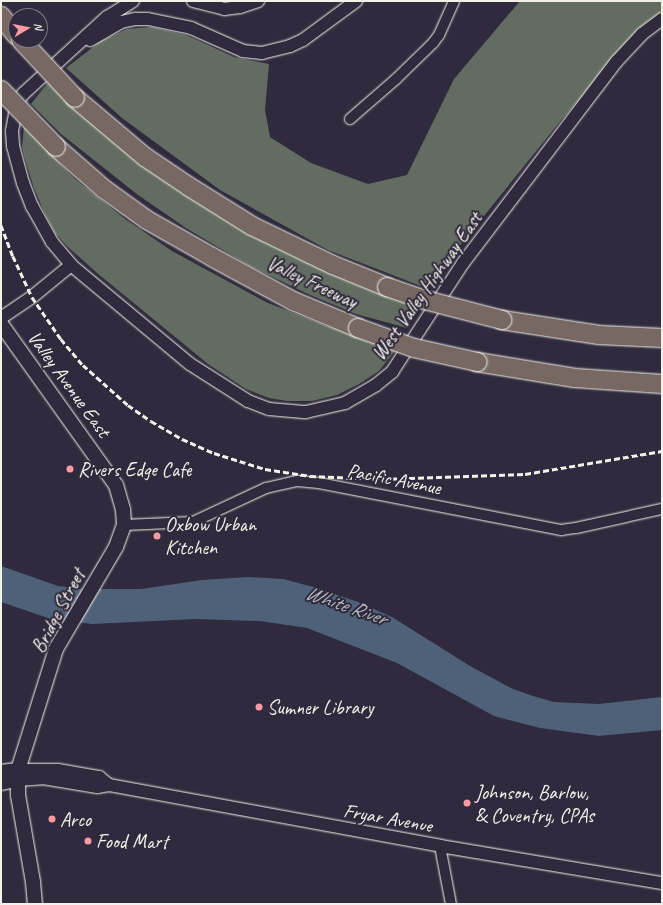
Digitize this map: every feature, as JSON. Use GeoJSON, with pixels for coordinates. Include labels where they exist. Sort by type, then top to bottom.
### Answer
{"type":"FeatureCollection","features":[{"type":"Feature","properties":{"kind":"highway"},"geometry":{"type":"LineString","coordinates":[[1,16],[8,25]]}},
{"type":"Feature","properties":{"kind":"highway","name":"Valley Freeway"},"geometry":{"type":"LineString","coordinates":[[28,48],[75,98],[145,157],[252,226],[333,265],[421,299],[502,320],[599,335],[662,338]]}},
{"type":"Feature","properties":{"kind":"highway","name":"Valley Freeway"},"geometry":{"type":"LineString","coordinates":[[1,90],[56,147],[104,189],[147,220],[212,258],[293,301],[358,328],[414,348],[477,362],[575,378],[662,384]]}},
{"type":"Feature","properties":{"kind":"main road","name":"Valley Avenue East"},"geometry":{"type":"LineString","coordinates":[[1,324],[116,486],[123,510],[124,525],[112,556]]}},
{"type":"Feature","properties":{"kind":"main road","name":"Bridge Street"},"geometry":{"type":"LineString","coordinates":[[17,775],[56,649],[112,556]]}},
{"type":"Feature","properties":{"kind":"main road"},"geometry":{"type":"LineString","coordinates":[[1,772],[17,775]]}},
{"type":"Feature","properties":{"kind":"main road"},"geometry":{"type":"LineString","coordinates":[[1,783],[17,775]]}},
{"type":"Feature","properties":{"kind":"main road"},"geometry":{"type":"LineString","coordinates":[[17,775],[35,904]]}},
{"type":"Feature","properties":{"kind":"main road"},"geometry":{"type":"LineString","coordinates":[[33,882],[42,904]]}},
{"type":"Feature","properties":{"kind":"street"},"geometry":{"type":"LineString","coordinates":[[69,53],[107,17],[133,1]]}},
{"type":"Feature","properties":{"kind":"street"},"geometry":{"type":"LineString","coordinates":[[194,1],[224,9],[240,7],[258,1]]}},
{"type":"Feature","properties":{"kind":"street"},"geometry":{"type":"LineString","coordinates":[[69,53],[111,27],[128,20],[141,19],[191,28],[243,51],[256,53],[273,51],[304,40],[356,1]]}},
{"type":"Feature","properties":{"kind":"street"},"geometry":{"type":"LineString","coordinates":[[350,119],[396,79],[433,43],[439,35],[454,1]]}},
{"type":"Feature","properties":{"kind":"street","name":"West Valley Highway East"},"geometry":{"type":"LineString","coordinates":[[69,53],[23,94],[17,103],[12,131],[13,146],[23,183],[41,224],[52,242],[72,265],[190,364],[248,401],[269,409],[306,412],[345,403],[376,385],[392,372],[463,263],[616,60],[642,34],[662,19]]}},
{"type":"Feature","properties":{"kind":"street"},"geometry":{"type":"LineString","coordinates":[[1,318],[32,297],[72,265]]}},
{"type":"Feature","properties":{"kind":"street","name":"Pacific Avenue"},"geometry":{"type":"LineString","coordinates":[[124,525],[193,522],[266,488],[297,481],[319,483],[561,530],[662,510]]}},
{"type":"Feature","properties":{"kind":"street"},"geometry":{"type":"LineString","coordinates":[[1,764],[17,775]]}},
{"type":"Feature","properties":{"kind":"street","name":"Fryar Avenue"},"geometry":{"type":"LineString","coordinates":[[17,775],[97,787],[108,785],[440,846],[662,884]]}},
{"type":"Feature","properties":{"kind":"street"},"geometry":{"type":"LineString","coordinates":[[440,846],[451,904]]}},
{"type":"Feature","properties":{"kind":"shaded area"},"geometry":{"type":"Polygon","coordinates":[[[520,1],[662,1],[662,13],[645,25],[558,124],[426,288],[328,250],[220,190],[122,118],[66,68],[101,41],[127,29],[152,27],[186,35],[234,57],[269,64],[265,110],[270,137],[311,163],[368,184],[407,175],[454,79],[520,1]]]}},
{"type":"Feature","properties":{"kind":"shaded area"},"geometry":{"type":"Polygon","coordinates":[[[49,81],[143,164],[418,304],[407,328],[356,314],[308,294],[250,266],[186,228],[138,195],[61,134],[31,104],[49,81]]]}},
{"type":"Feature","properties":{"kind":"shaded area"},"geometry":{"type":"Polygon","coordinates":[[[24,127],[75,179],[125,219],[172,251],[268,303],[327,326],[398,347],[379,371],[359,384],[337,395],[312,401],[287,401],[269,398],[246,389],[208,364],[97,273],[55,233],[34,188],[24,156],[22,147],[24,127]]]}},
{"type":"Feature","properties":{"kind":"water","name":"White River"},"geometry":{"type":"Polygon","coordinates":[[[1,566],[58,586],[85,589],[141,589],[202,580],[248,577],[283,579],[317,588],[358,602],[392,617],[470,666],[513,689],[533,696],[554,702],[599,704],[662,697],[662,730],[599,736],[540,728],[494,716],[397,663],[307,628],[260,621],[196,619],[92,624],[51,619],[1,602],[1,566]]]}},
{"type":"Feature","properties":{"kind":"railway"},"geometry":{"type":"LineString","coordinates":[[1,225],[13,256],[32,297],[61,339],[83,365],[128,405],[151,421],[182,439],[214,453],[265,469],[310,476],[382,479],[525,474],[662,451]]}},
{"type":"Feature","properties":{"kind":"place","name":"Rivers Edge Cafe"},"geometry":{"type":"Point","coordinates":[70,469]}},
{"type":"Feature","properties":{"kind":"place","name":"Oxbow Urban Kitchen"},"geometry":{"type":"Point","coordinates":[157,536]}},
{"type":"Feature","properties":{"kind":"place","name":"Sumner Library"},"geometry":{"type":"Point","coordinates":[259,707]}},
{"type":"Feature","properties":{"kind":"place","name":"Johnson, Barlow, & Coventry, CPAs"},"geometry":{"type":"Point","coordinates":[467,803]}},
{"type":"Feature","properties":{"kind":"place","name":"Arco"},"geometry":{"type":"Point","coordinates":[52,819]}},
{"type":"Feature","properties":{"kind":"place","name":"Food Mart"},"geometry":{"type":"Point","coordinates":[88,841]}}]}
